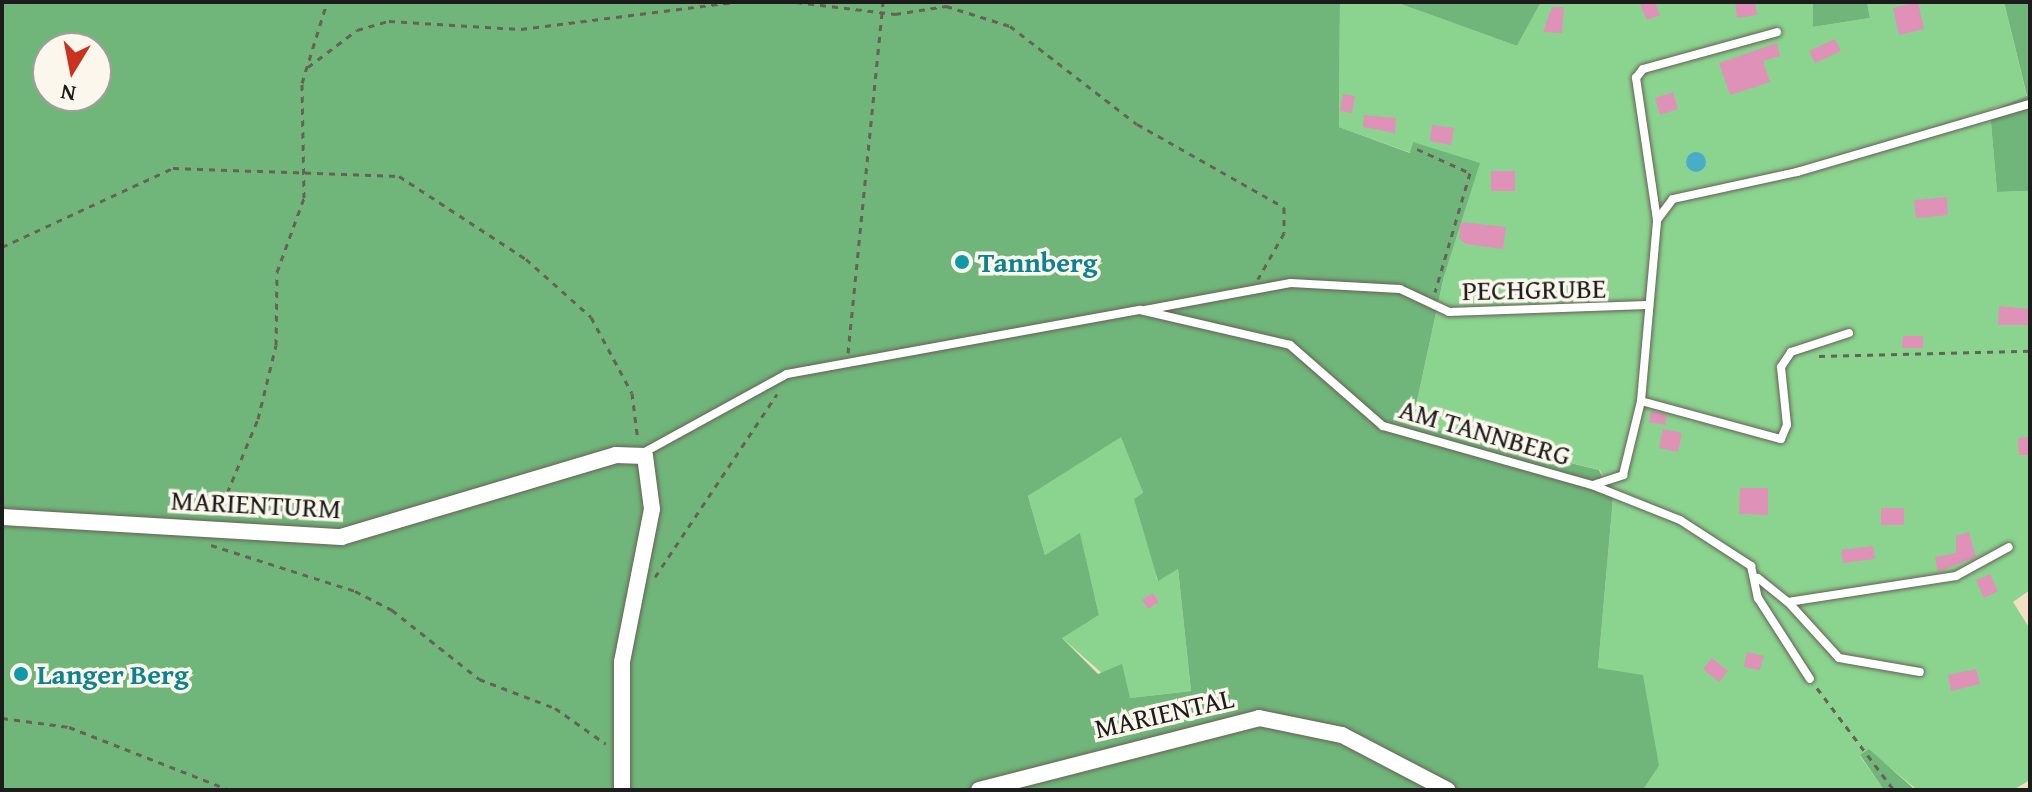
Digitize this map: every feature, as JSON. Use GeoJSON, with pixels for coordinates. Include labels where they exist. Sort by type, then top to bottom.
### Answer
{"type":"FeatureCollection","features":[{"type":"Feature","properties":{"kind":"street","name":"MARIENTURM"},"geometry":{"type":"LineString","coordinates":[[2,517],[206,535],[341,537],[616,455],[640,455]]}},
{"type":"Feature","properties":{"kind":"street"},"geometry":{"type":"LineString","coordinates":[[622,790],[622,662],[652,509],[651,469],[640,455]]}},
{"type":"Feature","properties":{"kind":"street","name":"MARIENTAL"},"geometry":{"type":"LineString","coordinates":[[979,790],[1259,718],[1342,735],[1447,790]]}},
{"type":"Feature","properties":{"kind":"lane","name":"PECHGRUBE"},"geometry":{"type":"LineString","coordinates":[[1592,485],[1623,475],[1641,401],[1647,305],[1657,220],[1636,78],[1643,69],[1777,32]]}},
{"type":"Feature","properties":{"kind":"lane"},"geometry":{"type":"LineString","coordinates":[[1657,220],[1686,193],[1797,172],[2030,104]]}},
{"type":"Feature","properties":{"kind":"lane","name":"PECHGRUBE"},"geometry":{"type":"LineString","coordinates":[[1140,310],[1291,283],[1400,289],[1449,312],[1550,314],[1647,305]]}},
{"type":"Feature","properties":{"kind":"lane","name":"AM TANNBERG"},"geometry":{"type":"LineString","coordinates":[[640,455],[794,372],[847,360],[920,355],[1140,310],[1290,345],[1383,426],[1592,485],[1680,520],[1788,602],[1839,658],[1920,672]]}},
{"type":"Feature","properties":{"kind":"lane"},"geometry":{"type":"LineString","coordinates":[[1641,401],[1781,439],[1787,425],[1781,367],[1787,358],[1849,333]]}},
{"type":"Feature","properties":{"kind":"lane"},"geometry":{"type":"LineString","coordinates":[[1788,602],[1956,576],[2009,547]]}},
{"type":"Feature","properties":{"kind":"lane"},"geometry":{"type":"LineString","coordinates":[[1758,578],[1758,598],[1810,679]]}},
{"type":"Feature","properties":{"kind":"path"},"geometry":{"type":"LineString","coordinates":[[327,2],[305,71],[304,172],[297,228],[277,272],[276,345],[258,419],[206,535],[392,610],[479,679],[555,708],[622,757]]}},
{"type":"Feature","properties":{"kind":"path"},"geometry":{"type":"LineString","coordinates":[[305,71],[357,30],[389,21],[521,29],[736,2]]}},
{"type":"Feature","properties":{"kind":"path"},"geometry":{"type":"LineString","coordinates":[[796,2],[886,14],[946,6],[1010,26],[1137,124],[1284,207],[1284,233],[1252,290]]}},
{"type":"Feature","properties":{"kind":"path"},"geometry":{"type":"LineString","coordinates":[[847,360],[873,63],[886,14],[883,2]]}},
{"type":"Feature","properties":{"kind":"path"},"geometry":{"type":"LineString","coordinates":[[1417,149],[1470,173],[1431,304]]}},
{"type":"Feature","properties":{"kind":"path"},"geometry":{"type":"LineString","coordinates":[[2,247],[173,168],[399,176],[526,259],[591,317],[632,393],[640,455]]}},
{"type":"Feature","properties":{"kind":"path"},"geometry":{"type":"LineString","coordinates":[[1787,358],[2030,351]]}},
{"type":"Feature","properties":{"kind":"path"},"geometry":{"type":"LineString","coordinates":[[633,598],[714,497],[794,372]]}},
{"type":"Feature","properties":{"kind":"path"},"geometry":{"type":"LineString","coordinates":[[1810,679],[1894,790]]}},
{"type":"Feature","properties":{"kind":"path"},"geometry":{"type":"LineString","coordinates":[[2,718],[69,727],[230,790]]}},
{"type":"Feature","properties":{"kind":"green space"},"geometry":{"type":"Polygon","coordinates":[[[2,2],[1340,2],[1339,127],[1410,153],[1413,142],[1480,163],[1444,276],[1412,424],[1599,470],[1613,498],[1598,668],[1643,675],[1659,766],[1643,790],[2,790],[2,2]],[[1121,437],[1028,496],[1045,555],[1080,533],[1099,615],[1062,638],[1098,674],[1122,664],[1130,698],[1191,691],[1178,569],[1158,581],[1134,499],[1143,493],[1121,437]]]}},
{"type":"Feature","properties":{"kind":"green space"},"geometry":{"type":"Polygon","coordinates":[[[1340,2],[1395,2],[1517,46],[1541,2],[1813,2],[1813,27],[1870,18],[1867,2],[2004,2],[2027,97],[1990,110],[1997,192],[2030,191],[2030,590],[2013,602],[2030,629],[2030,780],[2013,790],[1917,790],[1869,750],[1860,756],[1884,790],[1643,790],[1659,766],[1598,668],[1613,498],[1600,470],[1412,424],[1444,276],[1413,143],[1411,153],[1339,127],[1340,2]]]}},
{"type":"Feature","properties":{"kind":"green space"},"geometry":{"type":"Polygon","coordinates":[[[1395,2],[1541,2],[1517,46],[1395,2]]]}},
{"type":"Feature","properties":{"kind":"green space"},"geometry":{"type":"Polygon","coordinates":[[[1813,2],[1867,2],[1870,18],[1813,27],[1813,2]]]}},
{"type":"Feature","properties":{"kind":"green space"},"geometry":{"type":"Polygon","coordinates":[[[2004,2],[2030,2],[2030,191],[1997,192],[1990,111],[2027,96],[2004,2]]]}},
{"type":"Feature","properties":{"kind":"green space"},"geometry":{"type":"Polygon","coordinates":[[[1121,436],[1143,493],[1157,580],[1178,569],[1191,691],[1130,698],[1061,637],[1099,615],[1080,534],[1045,555],[1028,496],[1121,436]]]}},
{"type":"Feature","properties":{"kind":"green space"},"geometry":{"type":"Polygon","coordinates":[[[1869,749],[1917,790],[1884,790],[1860,755],[1869,749]]]}},
{"type":"Feature","properties":{"kind":"water"},"geometry":{"type":"Polygon","coordinates":[[[1696,152],[1703,155],[1706,162],[1703,169],[1696,172],[1689,169],[1686,162],[1689,155],[1696,152]]]}},
{"type":"Feature","properties":{"kind":"building"},"geometry":{"type":"Polygon","coordinates":[[[1639,2],[1655,2],[1660,15],[1647,20],[1639,2]]]}},
{"type":"Feature","properties":{"kind":"building"},"geometry":{"type":"Polygon","coordinates":[[[1735,2],[1755,2],[1757,15],[1737,18],[1735,2]]]}},
{"type":"Feature","properties":{"kind":"building"},"geometry":{"type":"Polygon","coordinates":[[[1918,2],[1924,29],[1899,35],[1893,8],[1918,2]]]}},
{"type":"Feature","properties":{"kind":"building"},"geometry":{"type":"Polygon","coordinates":[[[1552,7],[1564,7],[1562,33],[1543,32],[1552,7]]]}},
{"type":"Feature","properties":{"kind":"building"},"geometry":{"type":"Polygon","coordinates":[[[1835,39],[1841,51],[1815,63],[1809,51],[1835,39]]]}},
{"type":"Feature","properties":{"kind":"building"},"geometry":{"type":"Polygon","coordinates":[[[1777,43],[1780,56],[1763,61],[1770,82],[1730,95],[1719,63],[1777,43]]]}},
{"type":"Feature","properties":{"kind":"building"},"geometry":{"type":"Polygon","coordinates":[[[1673,92],[1678,109],[1660,115],[1655,98],[1673,92]]]}},
{"type":"Feature","properties":{"kind":"building"},"geometry":{"type":"Polygon","coordinates":[[[1343,94],[1355,96],[1352,113],[1340,111],[1343,94]]]}},
{"type":"Feature","properties":{"kind":"building"},"geometry":{"type":"Polygon","coordinates":[[[1364,115],[1396,118],[1395,133],[1363,127],[1364,115]]]}},
{"type":"Feature","properties":{"kind":"building"},"geometry":{"type":"Polygon","coordinates":[[[1432,125],[1454,128],[1451,145],[1430,141],[1432,125]]]}},
{"type":"Feature","properties":{"kind":"building"},"geometry":{"type":"Polygon","coordinates":[[[1491,171],[1515,171],[1515,191],[1491,191],[1491,171]]]}},
{"type":"Feature","properties":{"kind":"building"},"geometry":{"type":"Polygon","coordinates":[[[1947,197],[1948,215],[1916,218],[1914,200],[1947,197]]]}},
{"type":"Feature","properties":{"kind":"building"},"geometry":{"type":"Polygon","coordinates":[[[1461,222],[1506,227],[1503,249],[1466,244],[1459,238],[1461,222]]]}},
{"type":"Feature","properties":{"kind":"building"},"geometry":{"type":"Polygon","coordinates":[[[1999,306],[2030,309],[2030,325],[1998,325],[1999,306]]]}},
{"type":"Feature","properties":{"kind":"building"},"geometry":{"type":"Polygon","coordinates":[[[1903,336],[1923,336],[1923,348],[1902,348],[1903,336]]]}},
{"type":"Feature","properties":{"kind":"building"},"geometry":{"type":"Polygon","coordinates":[[[1651,411],[1667,415],[1665,425],[1649,422],[1651,411]]]}},
{"type":"Feature","properties":{"kind":"building"},"geometry":{"type":"Polygon","coordinates":[[[1663,429],[1682,433],[1678,452],[1659,448],[1663,429]]]}},
{"type":"Feature","properties":{"kind":"building"},"geometry":{"type":"Polygon","coordinates":[[[2030,437],[2030,455],[2019,455],[2018,438],[2030,437]]]}},
{"type":"Feature","properties":{"kind":"building"},"geometry":{"type":"Polygon","coordinates":[[[1740,488],[1768,488],[1768,515],[1739,514],[1740,488]]]}},
{"type":"Feature","properties":{"kind":"building"},"geometry":{"type":"Polygon","coordinates":[[[1881,508],[1904,508],[1904,525],[1881,525],[1881,508]]]}},
{"type":"Feature","properties":{"kind":"building"},"geometry":{"type":"Polygon","coordinates":[[[1969,532],[1976,557],[1938,572],[1935,557],[1956,553],[1956,536],[1969,532]]]}},
{"type":"Feature","properties":{"kind":"building"},"geometry":{"type":"Polygon","coordinates":[[[1873,546],[1875,559],[1843,563],[1841,550],[1873,546]]]}},
{"type":"Feature","properties":{"kind":"building"},"geometry":{"type":"Polygon","coordinates":[[[1990,574],[1998,591],[1984,598],[1976,580],[1990,574]]]}},
{"type":"Feature","properties":{"kind":"building"},"geometry":{"type":"Polygon","coordinates":[[[1153,593],[1159,602],[1148,609],[1142,600],[1153,593]]]}},
{"type":"Feature","properties":{"kind":"building"},"geometry":{"type":"Polygon","coordinates":[[[1747,652],[1764,656],[1760,670],[1744,667],[1747,652]]]}},
{"type":"Feature","properties":{"kind":"building"},"geometry":{"type":"Polygon","coordinates":[[[1712,658],[1728,671],[1719,682],[1703,669],[1712,658]]]}},
{"type":"Feature","properties":{"kind":"building"},"geometry":{"type":"Polygon","coordinates":[[[1976,669],[1980,684],[1951,691],[1948,675],[1976,669]]]}},
{"type":"Feature","properties":{"kind":"place","name":"Tannberg"},"geometry":{"type":"Point","coordinates":[962,262]}},
{"type":"Feature","properties":{"kind":"place","name":"Langer Berg"},"geometry":{"type":"Point","coordinates":[21,674]}}]}
